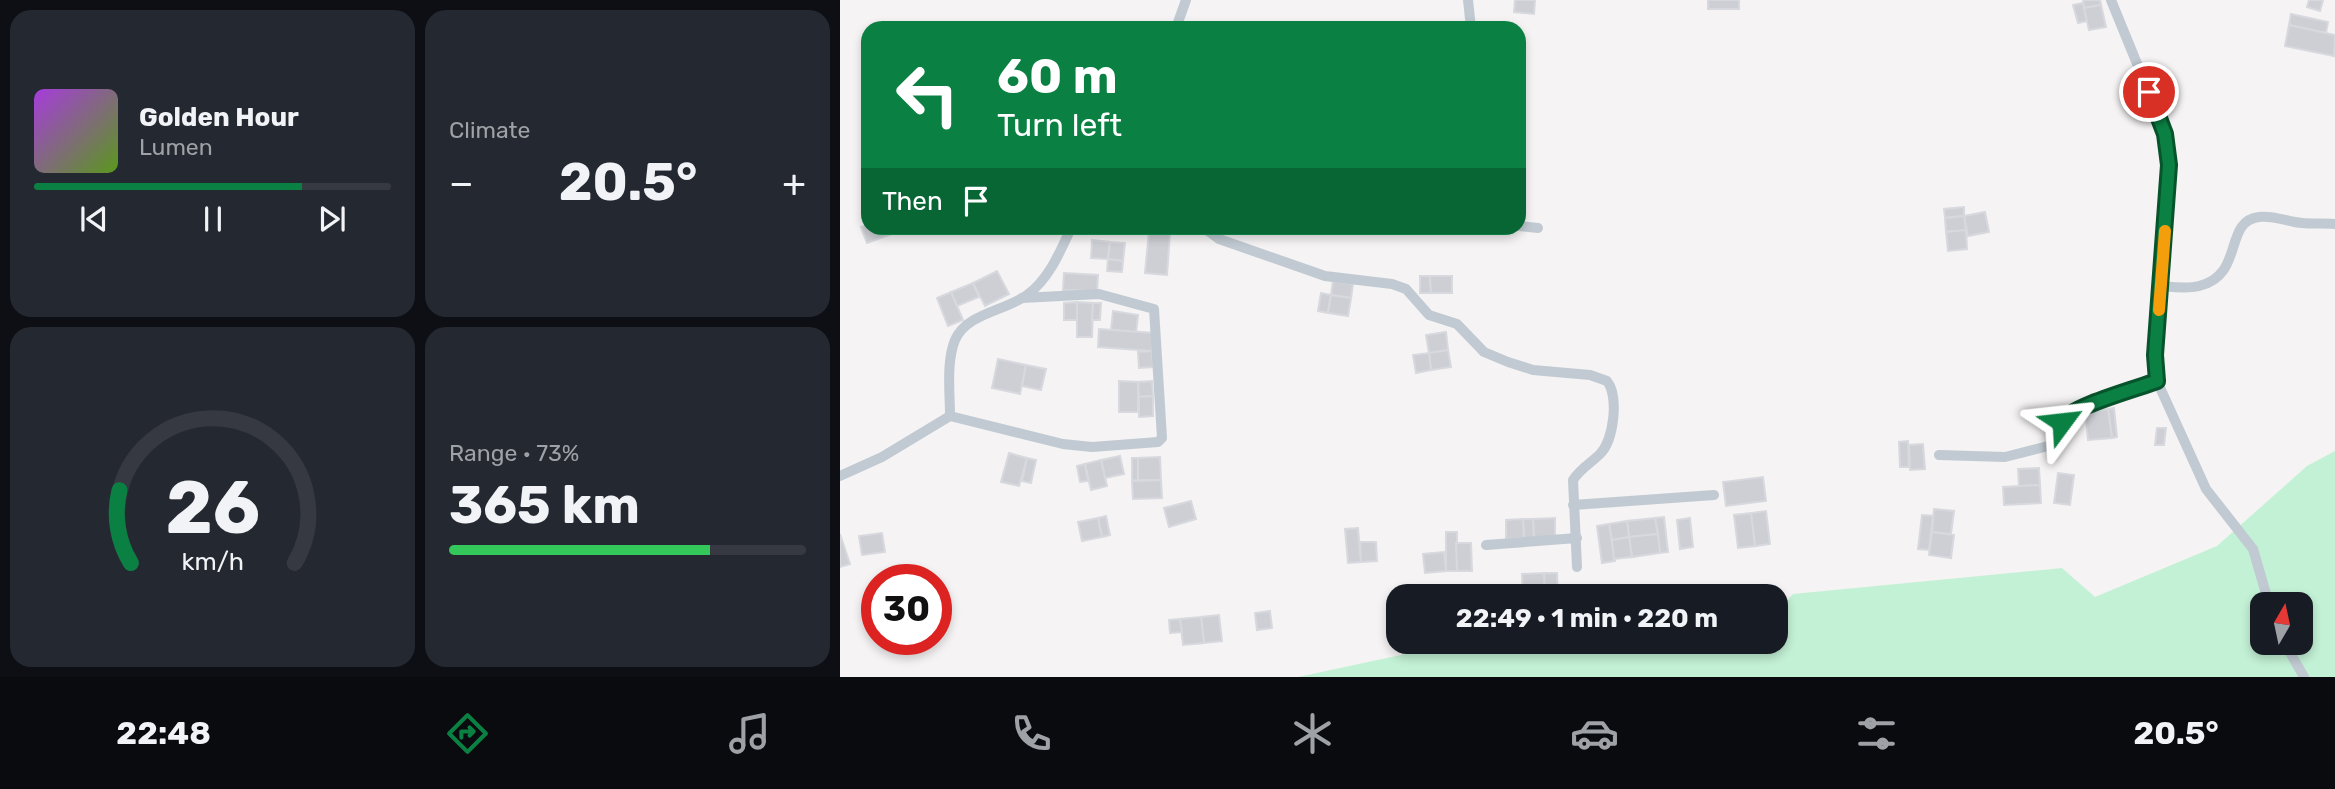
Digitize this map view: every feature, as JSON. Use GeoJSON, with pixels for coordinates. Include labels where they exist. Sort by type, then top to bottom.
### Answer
{"type":"FeatureCollection","features":[{"type":"Feature","properties":{"kind":"street"},"geometry":{"type":"LineString","coordinates":[[1178,21],[1186,0]]}},
{"type":"Feature","properties":{"kind":"street"},"geometry":{"type":"LineString","coordinates":[[1468,0],[1470,21]]}},
{"type":"Feature","properties":{"kind":"street"},"geometry":{"type":"LineString","coordinates":[[2111,0],[2169,150],[2155,367],[2157,381],[2206,489],[2253,549],[2266,592]]}},
{"type":"Feature","properties":{"kind":"street"},"geometry":{"type":"LineString","coordinates":[[2161,286],[2200,286],[2219,275],[2231,260],[2238,232],[2251,219],[2259,217],[2301,223],[2335,224]]}},
{"type":"Feature","properties":{"kind":"street"},"geometry":{"type":"LineString","coordinates":[[1526,227],[1538,228]]}},
{"type":"Feature","properties":{"kind":"street"},"geometry":{"type":"LineString","coordinates":[[950,416],[951,364],[955,340],[970,323],[1022,298],[1038,284],[1058,258],[1068,235]]}},
{"type":"Feature","properties":{"kind":"street"},"geometry":{"type":"LineString","coordinates":[[1214,235],[1312,272],[1406,289],[1429,315],[1457,324],[1485,352],[1508,362],[1533,370],[1590,375],[1607,381],[1614,398],[1607,442],[1602,452],[1580,469],[1573,480],[1577,566]]}},
{"type":"Feature","properties":{"kind":"street"},"geometry":{"type":"LineString","coordinates":[[840,476],[882,457],[950,416],[1070,445],[1158,442],[1162,438],[1154,309],[1099,294],[1022,298]]}},
{"type":"Feature","properties":{"kind":"street"},"geometry":{"type":"LineString","coordinates":[[1939,455],[2005,457],[2055,444],[2064,439],[2066,434],[2062,422],[2064,416],[2157,381]]}},
{"type":"Feature","properties":{"kind":"street"},"geometry":{"type":"LineString","coordinates":[[1573,505],[1714,495]]}},
{"type":"Feature","properties":{"kind":"street"},"geometry":{"type":"LineString","coordinates":[[1486,545],[1577,538]]}},
{"type":"Feature","properties":{"kind":"street"},"geometry":{"type":"LineString","coordinates":[[2291,655],[2304,677]]}},
{"type":"Feature","properties":{"kind":"green space"},"geometry":{"type":"Polygon","coordinates":[[[2335,451],[2335,677],[1298,677],[1406,654],[1788,654],[1788,599],[1793,594],[2062,568],[2095,597],[2217,546],[2307,466],[2335,451]]]}},
{"type":"Feature","properties":{"kind":"building"},"geometry":{"type":"Polygon","coordinates":[[[1515,0],[1535,0],[1534,14],[1514,12],[1515,0]]]}},
{"type":"Feature","properties":{"kind":"building"},"geometry":{"type":"Polygon","coordinates":[[[1708,0],[1739,0],[1739,9],[1708,9],[1708,0]]]}},
{"type":"Feature","properties":{"kind":"building"},"geometry":{"type":"Polygon","coordinates":[[[2083,0],[2100,0],[2101,5],[2084,8],[2083,0]]]}},
{"type":"Feature","properties":{"kind":"building"},"geometry":{"type":"Polygon","coordinates":[[[2309,0],[2323,0],[2320,11],[2307,7],[2309,0]]]}},
{"type":"Feature","properties":{"kind":"building"},"geometry":{"type":"Polygon","coordinates":[[[2083,3],[2087,21],[2078,23],[2073,5],[2083,3]]]}},
{"type":"Feature","properties":{"kind":"building"},"geometry":{"type":"Polygon","coordinates":[[[2101,5],[2106,27],[2089,30],[2084,8],[2101,5]]]}},
{"type":"Feature","properties":{"kind":"building"},"geometry":{"type":"Polygon","coordinates":[[[2291,14],[2328,22],[2326,33],[2289,25],[2291,14]]]}},
{"type":"Feature","properties":{"kind":"building"},"geometry":{"type":"Polygon","coordinates":[[[2289,25],[2335,35],[2334,56],[2285,46],[2289,25]]]}},
{"type":"Feature","properties":{"kind":"building"},"geometry":{"type":"Polygon","coordinates":[[[1964,207],[1964,216],[1945,218],[1944,209],[1964,207]]]}},
{"type":"Feature","properties":{"kind":"building"},"geometry":{"type":"Polygon","coordinates":[[[1985,212],[1989,232],[1968,236],[1964,216],[1985,212]]]}},
{"type":"Feature","properties":{"kind":"building"},"geometry":{"type":"Polygon","coordinates":[[[1964,216],[1966,230],[1946,232],[1945,218],[1964,216]]]}},
{"type":"Feature","properties":{"kind":"building"},"geometry":{"type":"Polygon","coordinates":[[[1966,230],[1967,249],[1948,251],[1946,232],[1966,230]]]}},
{"type":"Feature","properties":{"kind":"building"},"geometry":{"type":"Polygon","coordinates":[[[864,235],[889,235],[867,243],[864,235]]]}},
{"type":"Feature","properties":{"kind":"building"},"geometry":{"type":"Polygon","coordinates":[[[1149,235],[1170,235],[1167,275],[1145,273],[1149,235]]]}},
{"type":"Feature","properties":{"kind":"building"},"geometry":{"type":"Polygon","coordinates":[[[1092,240],[1110,242],[1108,259],[1091,258],[1092,240]]]}},
{"type":"Feature","properties":{"kind":"building"},"geometry":{"type":"Polygon","coordinates":[[[1110,242],[1125,243],[1123,261],[1108,259],[1110,242]]]}},
{"type":"Feature","properties":{"kind":"building"},"geometry":{"type":"Polygon","coordinates":[[[1108,259],[1123,261],[1122,272],[1107,271],[1108,259]]]}},
{"type":"Feature","properties":{"kind":"building"},"geometry":{"type":"Polygon","coordinates":[[[997,271],[1009,294],[985,306],[973,283],[997,271]]]}},
{"type":"Feature","properties":{"kind":"building"},"geometry":{"type":"Polygon","coordinates":[[[1064,273],[1098,275],[1097,291],[1063,290],[1064,273]]]}},
{"type":"Feature","properties":{"kind":"building"},"geometry":{"type":"Polygon","coordinates":[[[1420,276],[1430,276],[1431,293],[1420,293],[1420,276]]]}},
{"type":"Feature","properties":{"kind":"building"},"geometry":{"type":"Polygon","coordinates":[[[1430,276],[1452,276],[1452,293],[1431,293],[1430,276]]]}},
{"type":"Feature","properties":{"kind":"building"},"geometry":{"type":"Polygon","coordinates":[[[1333,281],[1353,284],[1351,298],[1331,295],[1333,281]]]}},
{"type":"Feature","properties":{"kind":"building"},"geometry":{"type":"Polygon","coordinates":[[[973,283],[979,297],[957,306],[951,292],[973,283]]]}},
{"type":"Feature","properties":{"kind":"building"},"geometry":{"type":"Polygon","coordinates":[[[951,292],[963,320],[948,326],[937,298],[951,292]]]}},
{"type":"Feature","properties":{"kind":"building"},"geometry":{"type":"Polygon","coordinates":[[[1321,293],[1331,295],[1328,313],[1318,311],[1321,293]]]}},
{"type":"Feature","properties":{"kind":"building"},"geometry":{"type":"Polygon","coordinates":[[[1331,295],[1351,298],[1348,316],[1328,313],[1331,295]]]}},
{"type":"Feature","properties":{"kind":"building"},"geometry":{"type":"Polygon","coordinates":[[[1077,302],[1093,303],[1092,337],[1077,337],[1077,302]]]}},
{"type":"Feature","properties":{"kind":"building"},"geometry":{"type":"Polygon","coordinates":[[[1077,302],[1077,320],[1064,320],[1064,303],[1077,302]]]}},
{"type":"Feature","properties":{"kind":"building"},"geometry":{"type":"Polygon","coordinates":[[[1093,303],[1101,303],[1100,320],[1092,320],[1093,303]]]}},
{"type":"Feature","properties":{"kind":"building"},"geometry":{"type":"Polygon","coordinates":[[[1113,311],[1138,315],[1136,333],[1111,330],[1113,311]]]}},
{"type":"Feature","properties":{"kind":"building"},"geometry":{"type":"Polygon","coordinates":[[[1099,329],[1153,333],[1152,351],[1098,347],[1099,329]]]}},
{"type":"Feature","properties":{"kind":"building"},"geometry":{"type":"Polygon","coordinates":[[[1446,332],[1448,350],[1429,353],[1426,335],[1446,332]]]}},
{"type":"Feature","properties":{"kind":"building"},"geometry":{"type":"Polygon","coordinates":[[[1448,350],[1451,367],[1431,370],[1429,353],[1448,350]]]}},
{"type":"Feature","properties":{"kind":"building"},"geometry":{"type":"Polygon","coordinates":[[[1152,351],[1153,367],[1139,368],[1138,352],[1152,351]]]}},
{"type":"Feature","properties":{"kind":"building"},"geometry":{"type":"Polygon","coordinates":[[[1429,353],[1431,370],[1416,373],[1413,355],[1429,353]]]}},
{"type":"Feature","properties":{"kind":"building"},"geometry":{"type":"Polygon","coordinates":[[[998,359],[1026,365],[1020,394],[992,388],[998,359]]]}},
{"type":"Feature","properties":{"kind":"building"},"geometry":{"type":"Polygon","coordinates":[[[1026,365],[1046,369],[1041,390],[1022,386],[1026,365]]]}},
{"type":"Feature","properties":{"kind":"building"},"geometry":{"type":"Polygon","coordinates":[[[1119,381],[1138,382],[1138,412],[1119,412],[1119,381]]]}},
{"type":"Feature","properties":{"kind":"building"},"geometry":{"type":"Polygon","coordinates":[[[1152,381],[1153,396],[1139,397],[1138,382],[1152,381]]]}},
{"type":"Feature","properties":{"kind":"building"},"geometry":{"type":"Polygon","coordinates":[[[1153,396],[1153,416],[1139,417],[1139,397],[1153,396]]]}},
{"type":"Feature","properties":{"kind":"building"},"geometry":{"type":"Polygon","coordinates":[[[2114,408],[2117,437],[2112,438],[2108,409],[2114,408]]]}},
{"type":"Feature","properties":{"kind":"building"},"geometry":{"type":"Polygon","coordinates":[[[2108,409],[2112,438],[2088,440],[2085,411],[2108,409]]]}},
{"type":"Feature","properties":{"kind":"building"},"geometry":{"type":"Polygon","coordinates":[[[2157,428],[2166,428],[2164,445],[2155,445],[2157,428]]]}},
{"type":"Feature","properties":{"kind":"building"},"geometry":{"type":"Polygon","coordinates":[[[1908,441],[1909,467],[1900,467],[1899,442],[1908,441]]]}},
{"type":"Feature","properties":{"kind":"building"},"geometry":{"type":"Polygon","coordinates":[[[1923,444],[1925,469],[1910,470],[1909,445],[1923,444]]]}},
{"type":"Feature","properties":{"kind":"building"},"geometry":{"type":"Polygon","coordinates":[[[1009,453],[1027,458],[1019,486],[1001,482],[1009,453]]]}},
{"type":"Feature","properties":{"kind":"building"},"geometry":{"type":"Polygon","coordinates":[[[1120,456],[1124,474],[1105,478],[1101,460],[1120,456]]]}},
{"type":"Feature","properties":{"kind":"building"},"geometry":{"type":"Polygon","coordinates":[[[1160,457],[1161,480],[1138,480],[1138,458],[1160,457]]]}},
{"type":"Feature","properties":{"kind":"building"},"geometry":{"type":"Polygon","coordinates":[[[1027,458],[1036,460],[1031,483],[1022,481],[1027,458]]]}},
{"type":"Feature","properties":{"kind":"building"},"geometry":{"type":"Polygon","coordinates":[[[1132,458],[1138,458],[1138,480],[1132,481],[1132,458]]]}},
{"type":"Feature","properties":{"kind":"building"},"geometry":{"type":"Polygon","coordinates":[[[1101,460],[1107,486],[1091,490],[1085,464],[1101,460]]]}},
{"type":"Feature","properties":{"kind":"building"},"geometry":{"type":"Polygon","coordinates":[[[1085,464],[1088,481],[1080,482],[1077,466],[1085,464]]]}},
{"type":"Feature","properties":{"kind":"building"},"geometry":{"type":"Polygon","coordinates":[[[2039,468],[2040,485],[2019,486],[2018,469],[2039,468]]]}},
{"type":"Feature","properties":{"kind":"building"},"geometry":{"type":"Polygon","coordinates":[[[2058,473],[2074,475],[2070,505],[2054,503],[2058,473]]]}},
{"type":"Feature","properties":{"kind":"building"},"geometry":{"type":"Polygon","coordinates":[[[1763,477],[1766,501],[1726,506],[1723,482],[1763,477]]]}},
{"type":"Feature","properties":{"kind":"building"},"geometry":{"type":"Polygon","coordinates":[[[1161,480],[1162,498],[1133,499],[1132,481],[1161,480]]]}},
{"type":"Feature","properties":{"kind":"building"},"geometry":{"type":"Polygon","coordinates":[[[2040,485],[2041,503],[2004,505],[2003,487],[2040,485]]]}},
{"type":"Feature","properties":{"kind":"building"},"geometry":{"type":"Polygon","coordinates":[[[1191,501],[1196,519],[1169,527],[1164,508],[1191,501]]]}},
{"type":"Feature","properties":{"kind":"building"},"geometry":{"type":"Polygon","coordinates":[[[1934,509],[1954,511],[1951,534],[1932,532],[1934,509]]]}},
{"type":"Feature","properties":{"kind":"building"},"geometry":{"type":"Polygon","coordinates":[[[1766,511],[1770,544],[1755,546],[1751,513],[1766,511]]]}},
{"type":"Feature","properties":{"kind":"building"},"geometry":{"type":"Polygon","coordinates":[[[1751,513],[1755,546],[1738,548],[1734,515],[1751,513]]]}},
{"type":"Feature","properties":{"kind":"building"},"geometry":{"type":"Polygon","coordinates":[[[1922,515],[1933,516],[1929,550],[1918,549],[1922,515]]]}},
{"type":"Feature","properties":{"kind":"building"},"geometry":{"type":"Polygon","coordinates":[[[1106,516],[1110,535],[1102,537],[1098,518],[1106,516]]]}},
{"type":"Feature","properties":{"kind":"building"},"geometry":{"type":"Polygon","coordinates":[[[1664,517],[1668,552],[1660,553],[1655,518],[1664,517]]]}},
{"type":"Feature","properties":{"kind":"building"},"geometry":{"type":"Polygon","coordinates":[[[1098,518],[1102,537],[1082,541],[1078,522],[1098,518]]]}},
{"type":"Feature","properties":{"kind":"building"},"geometry":{"type":"Polygon","coordinates":[[[1555,518],[1555,537],[1534,538],[1533,519],[1555,518]]]}},
{"type":"Feature","properties":{"kind":"building"},"geometry":{"type":"Polygon","coordinates":[[[1655,518],[1658,534],[1629,537],[1627,521],[1655,518]]]}},
{"type":"Feature","properties":{"kind":"building"},"geometry":{"type":"Polygon","coordinates":[[[1690,518],[1693,547],[1680,549],[1677,520],[1690,518]]]}},
{"type":"Feature","properties":{"kind":"building"},"geometry":{"type":"Polygon","coordinates":[[[1523,519],[1533,519],[1534,538],[1524,538],[1523,519]]]}},
{"type":"Feature","properties":{"kind":"building"},"geometry":{"type":"Polygon","coordinates":[[[1523,519],[1524,538],[1506,539],[1506,520],[1523,519]]]}},
{"type":"Feature","properties":{"kind":"building"},"geometry":{"type":"Polygon","coordinates":[[[1627,521],[1629,537],[1612,540],[1609,524],[1627,521]]]}},
{"type":"Feature","properties":{"kind":"building"},"geometry":{"type":"Polygon","coordinates":[[[1609,524],[1615,561],[1602,563],[1597,526],[1609,524]]]}},
{"type":"Feature","properties":{"kind":"building"},"geometry":{"type":"Polygon","coordinates":[[[1358,528],[1361,562],[1348,563],[1345,529],[1358,528]]]}},
{"type":"Feature","properties":{"kind":"building"},"geometry":{"type":"Polygon","coordinates":[[[1446,532],[1457,532],[1457,571],[1446,571],[1446,532]]]}},
{"type":"Feature","properties":{"kind":"building"},"geometry":{"type":"Polygon","coordinates":[[[1932,532],[1954,535],[1951,558],[1929,555],[1932,532]]]}},
{"type":"Feature","properties":{"kind":"building"},"geometry":{"type":"Polygon","coordinates":[[[882,533],[885,552],[862,555],[859,536],[882,533]]]}},
{"type":"Feature","properties":{"kind":"building"},"geometry":{"type":"Polygon","coordinates":[[[840,534],[850,564],[840,567],[840,534]]]}},
{"type":"Feature","properties":{"kind":"building"},"geometry":{"type":"Polygon","coordinates":[[[1658,534],[1660,553],[1632,557],[1629,537],[1658,534]]]}},
{"type":"Feature","properties":{"kind":"building"},"geometry":{"type":"Polygon","coordinates":[[[1629,537],[1632,557],[1614,559],[1612,540],[1629,537]]]}},
{"type":"Feature","properties":{"kind":"building"},"geometry":{"type":"Polygon","coordinates":[[[1360,542],[1376,542],[1377,561],[1361,562],[1360,542]]]}},
{"type":"Feature","properties":{"kind":"building"},"geometry":{"type":"Polygon","coordinates":[[[1456,543],[1471,543],[1472,571],[1457,571],[1456,543]]]}},
{"type":"Feature","properties":{"kind":"building"},"geometry":{"type":"Polygon","coordinates":[[[1444,552],[1446,571],[1425,573],[1423,554],[1444,552]]]}},
{"type":"Feature","properties":{"kind":"building"},"geometry":{"type":"Polygon","coordinates":[[[1544,573],[1557,573],[1557,584],[1544,584],[1544,573]]]}},
{"type":"Feature","properties":{"kind":"building"},"geometry":{"type":"Polygon","coordinates":[[[1544,573],[1544,584],[1522,584],[1522,574],[1544,573]]]}},
{"type":"Feature","properties":{"kind":"building"},"geometry":{"type":"Polygon","coordinates":[[[1270,611],[1272,628],[1257,630],[1255,613],[1270,611]]]}},
{"type":"Feature","properties":{"kind":"building"},"geometry":{"type":"Polygon","coordinates":[[[1219,615],[1222,641],[1204,643],[1201,617],[1219,615]]]}},
{"type":"Feature","properties":{"kind":"building"},"geometry":{"type":"Polygon","coordinates":[[[1201,617],[1204,643],[1183,645],[1180,619],[1201,617]]]}},
{"type":"Feature","properties":{"kind":"building"},"geometry":{"type":"Polygon","coordinates":[[[1180,619],[1182,632],[1170,633],[1169,620],[1180,619]]]}},
{"type":"Feature","properties":{"kind":"slow traffic"},"geometry":{"type":"LineString","coordinates":[[2159,310],[2165,231]]}},
{"type":"Feature","properties":{"kind":"route"},"geometry":{"type":"LineString","coordinates":[[2062,422],[2064,416],[2157,381],[2155,355],[2169,183],[2169,150],[2149,92]]}}]}
